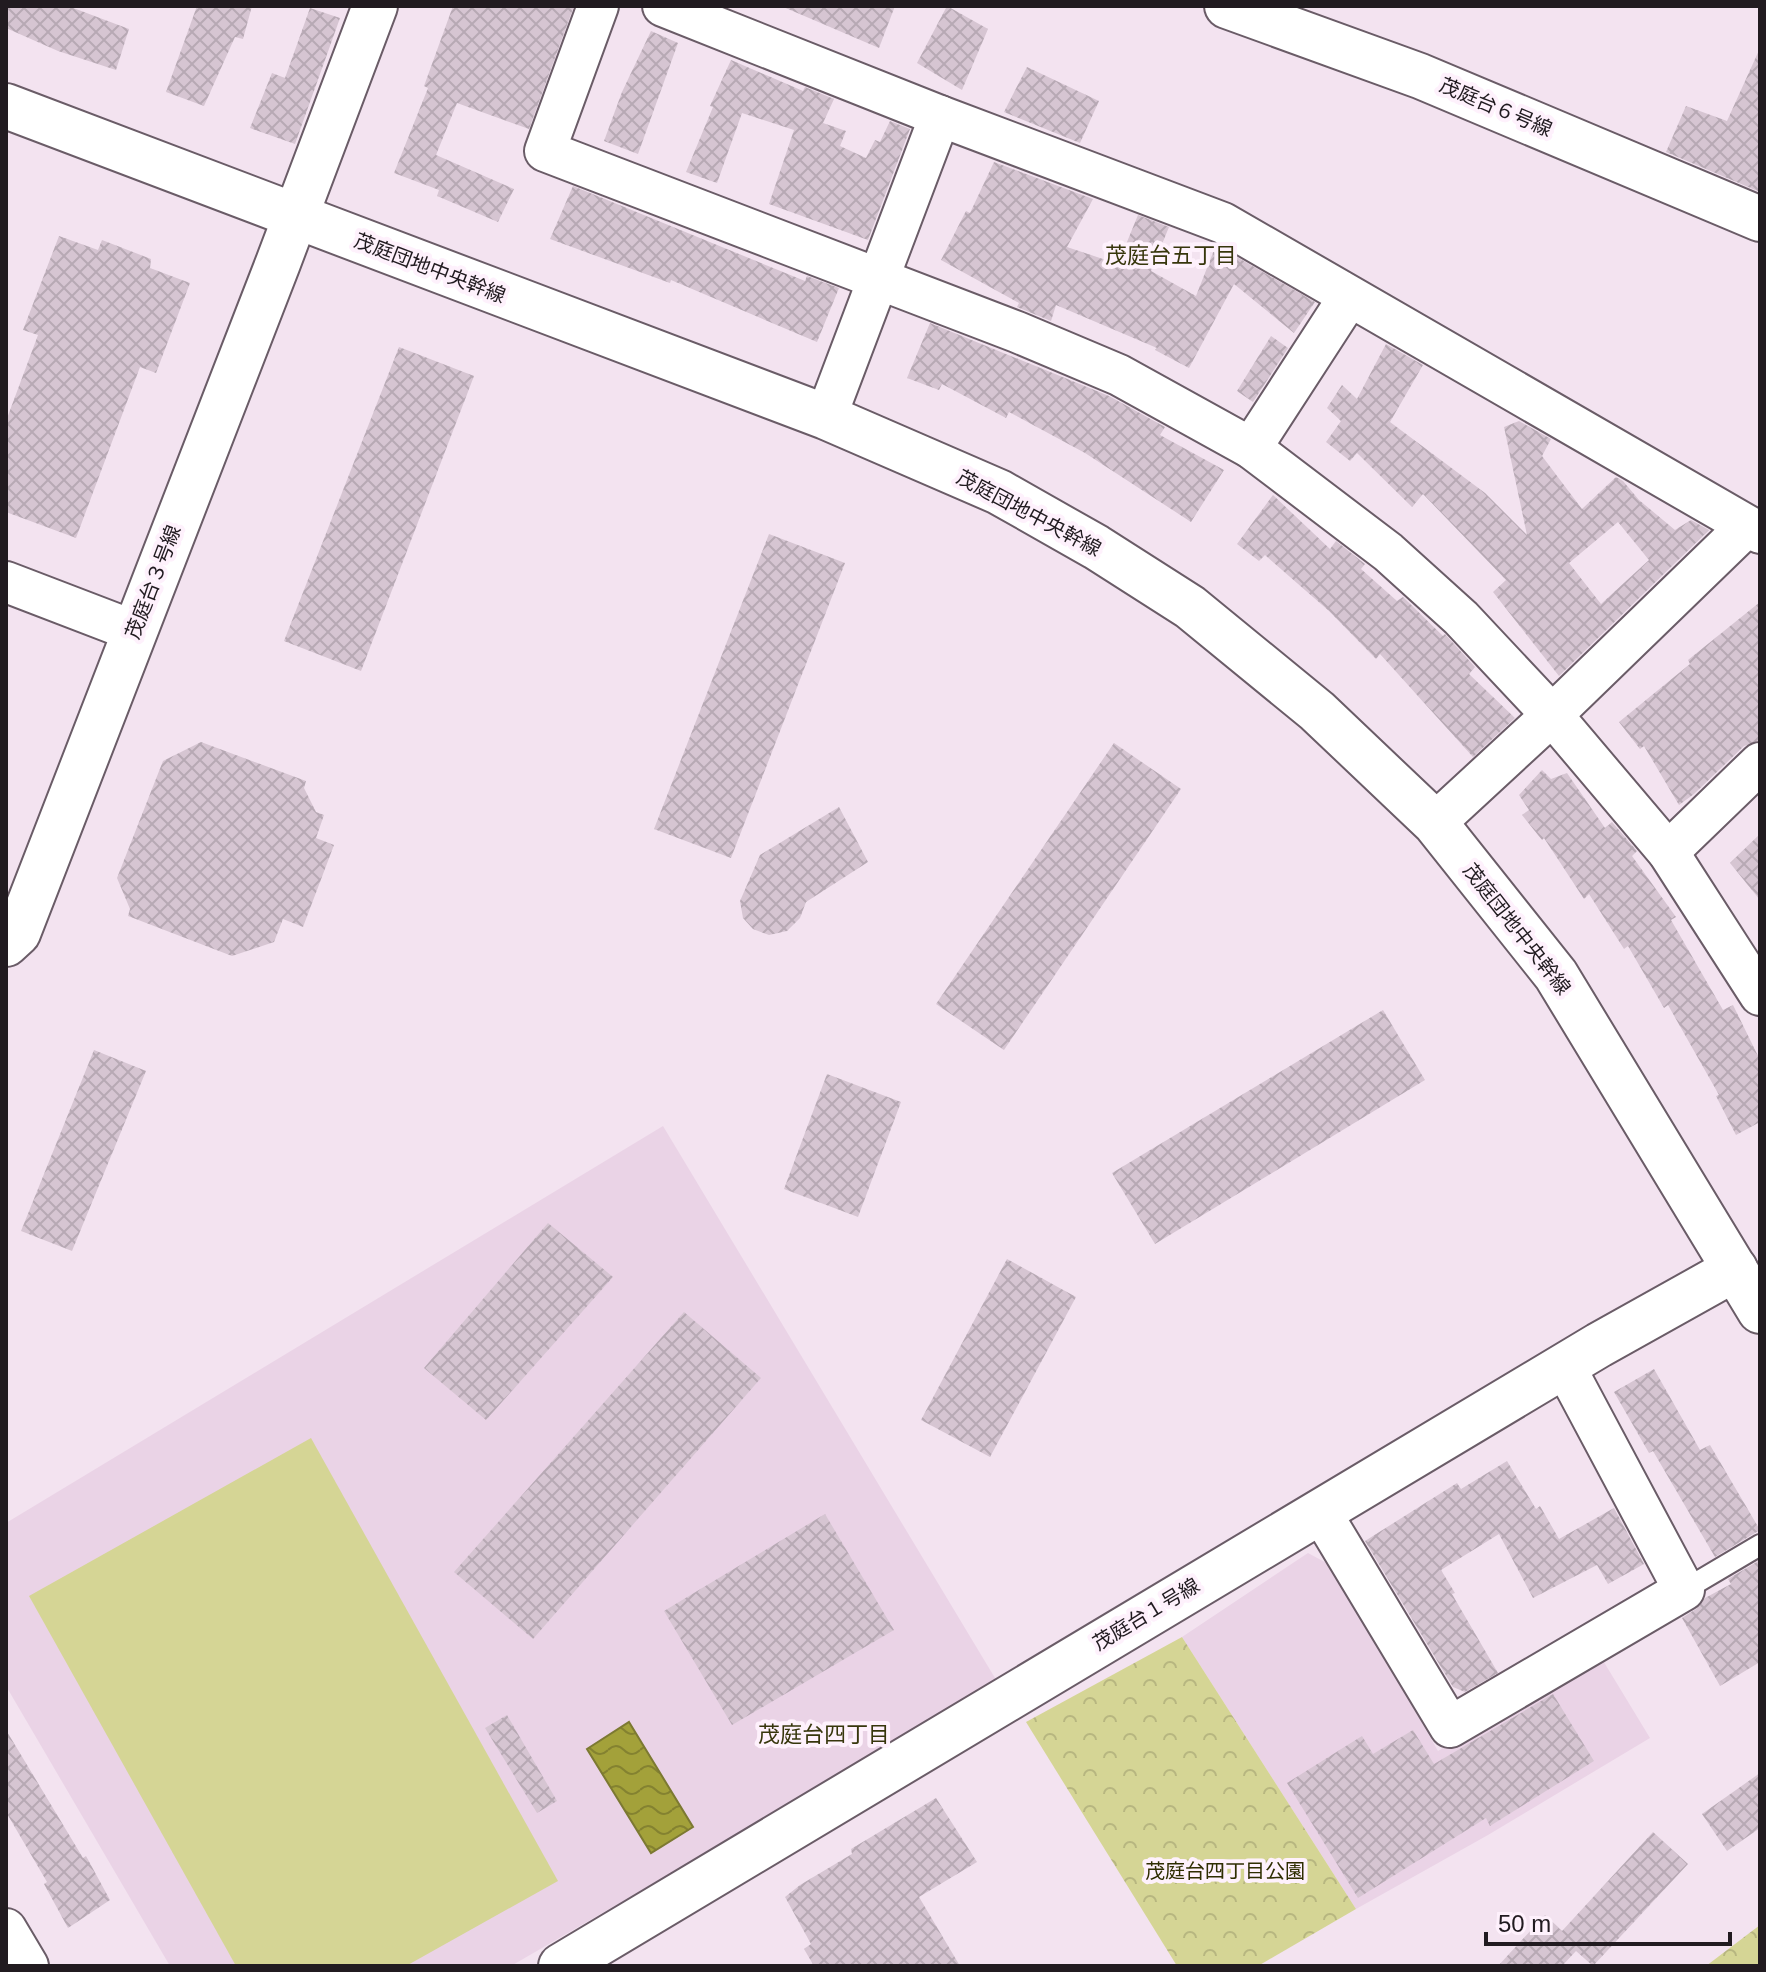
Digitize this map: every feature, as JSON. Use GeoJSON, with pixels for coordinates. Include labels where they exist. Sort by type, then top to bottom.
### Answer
{"type":"FeatureCollection","features":[{"type":"Feature","properties":{"kind":"street","name":"茂庭台３号線"},"geometry":{"type":"LineString","coordinates":[[6,944],[18,933],[375,6]]}},
{"type":"Feature","properties":{"kind":"street"},"geometry":{"type":"LineString","coordinates":[[598,6],[545,151],[1017,332],[1119,375],[1251,448],[1388,552],[1461,618],[1552,715],[1668,852],[1760,995]]}},
{"type":"Feature","properties":{"kind":"street"},"geometry":{"type":"LineString","coordinates":[[663,6],[940,116],[1223,223],[1753,529],[1435,823]]}},
{"type":"Feature","properties":{"kind":"street","name":"茂庭台６号線"},"geometry":{"type":"LineString","coordinates":[[1227,6],[1420,76],[1760,219]]}},
{"type":"Feature","properties":{"kind":"street","name":"茂庭団地中央幹線"},"geometry":{"type":"LineString","coordinates":[[6,106],[826,417],[999,492],[1096,547],[1190,607],[1317,711],[1435,823],[1556,975],[1747,1262],[1760,1311]]}},
{"type":"Feature","properties":{"kind":"street"},"geometry":{"type":"LineString","coordinates":[[826,417],[940,116]]}},
{"type":"Feature","properties":{"kind":"street"},"geometry":{"type":"LineString","coordinates":[[1251,448],[1349,297]]}},
{"type":"Feature","properties":{"kind":"street"},"geometry":{"type":"LineString","coordinates":[[6,582],[134,631]]}},
{"type":"Feature","properties":{"kind":"street"},"geometry":{"type":"LineString","coordinates":[[1668,852],[1760,763]]}},
{"type":"Feature","properties":{"kind":"street","name":"茂庭台１号線"},"geometry":{"type":"LineString","coordinates":[[561,1966],[1564,1365],[1747,1262]]}},
{"type":"Feature","properties":{"kind":"street"},"geometry":{"type":"LineString","coordinates":[[1320,1511],[1450,1727],[1684,1590],[1564,1365]]}},
{"type":"Feature","properties":{"kind":"street"},"geometry":{"type":"LineString","coordinates":[[6,1929],[28,1966]]}},
{"type":"Feature","properties":{"kind":"lane"},"geometry":{"type":"LineString","coordinates":[[1684,1590],[1760,1545]]}},
{"type":"Feature","properties":{"kind":"shaded area"},"geometry":{"type":"Polygon","coordinates":[[[663,1126],[998,1683],[511,1966],[170,1966],[6,1686],[6,1523],[663,1126]]]}},
{"type":"Feature","properties":{"kind":"shaded area"},"geometry":{"type":"Polygon","coordinates":[[[1308,1553],[1332,1566],[1438,1751],[1599,1654],[1650,1738],[1356,1909],[1182,1637],[1308,1553]]]}},
{"type":"Feature","properties":{"kind":"green space"},"geometry":{"type":"Polygon","coordinates":[[[311,1438],[558,1881],[406,1966],[236,1966],[29,1596],[311,1438]]]}},
{"type":"Feature","properties":{"kind":"green space","name":"茂庭台四丁目公園"},"geometry":{"type":"Polygon","coordinates":[[[1182,1637],[1356,1909],[1258,1966],[1177,1966],[1026,1722],[1182,1637]]]}},
{"type":"Feature","properties":{"kind":"green space"},"geometry":{"type":"Polygon","coordinates":[[[1760,1925],[1760,1966],[1706,1966],[1760,1925]]]}},
{"type":"Feature","properties":{"kind":"water"},"geometry":{"type":"Polygon","coordinates":[[[629,1722],[693,1827],[651,1853],[587,1749],[629,1722]]]}},
{"type":"Feature","properties":{"kind":"building"},"geometry":{"type":"Polygon","coordinates":[[[6,6],[68,6],[129,29],[116,70],[58,51],[6,28],[6,6]]]}},
{"type":"Feature","properties":{"kind":"building"},"geometry":{"type":"Polygon","coordinates":[[[197,6],[252,6],[243,39],[235,37],[204,106],[166,92],[197,6]]]}},
{"type":"Feature","properties":{"kind":"building"},"geometry":{"type":"Polygon","coordinates":[[[453,6],[574,6],[529,129],[457,103],[436,155],[514,189],[498,222],[437,196],[439,190],[394,173],[428,88],[424,86],[453,6]]]}},
{"type":"Feature","properties":{"kind":"building"},"geometry":{"type":"Polygon","coordinates":[[[781,6],[895,6],[879,48],[781,6]]]}},
{"type":"Feature","properties":{"kind":"building"},"geometry":{"type":"Polygon","coordinates":[[[947,6],[988,29],[962,90],[917,63],[947,6]]]}},
{"type":"Feature","properties":{"kind":"building"},"geometry":{"type":"Polygon","coordinates":[[[310,8],[340,18],[295,144],[250,128],[272,73],[285,78],[310,8]]]}},
{"type":"Feature","properties":{"kind":"building"},"geometry":{"type":"Polygon","coordinates":[[[651,31],[678,43],[638,154],[604,141],[622,92],[651,31]]]}},
{"type":"Feature","properties":{"kind":"building"},"geometry":{"type":"Polygon","coordinates":[[[1760,48],[1760,192],[1666,152],[1686,106],[1727,121],[1760,48]]]}},
{"type":"Feature","properties":{"kind":"building"},"geometry":{"type":"Polygon","coordinates":[[[731,60],[803,91],[805,87],[834,99],[823,123],[846,131],[840,146],[866,158],[875,140],[880,142],[890,121],[910,129],[868,240],[769,204],[794,130],[742,113],[717,183],[686,172],[731,60]]]}},
{"type":"Feature","properties":{"kind":"building"},"geometry":{"type":"Polygon","coordinates":[[[1027,67],[1099,101],[1080,143],[1004,112],[1027,67]]]}},
{"type":"Feature","properties":{"kind":"building"},"geometry":{"type":"Polygon","coordinates":[[[994,162],[1093,199],[1067,247],[1118,264],[1138,215],[1169,227],[1151,271],[1196,296],[1216,245],[1315,302],[1294,333],[1234,284],[1189,368],[1155,350],[1157,348],[1056,305],[1051,321],[1017,307],[1019,303],[941,260],[966,211],[970,213],[994,162]]]}},
{"type":"Feature","properties":{"kind":"building"},"geometry":{"type":"Polygon","coordinates":[[[573,186],[805,281],[807,276],[839,288],[817,342],[671,280],[670,283],[550,239],[573,186]]]}},
{"type":"Feature","properties":{"kind":"building"},"geometry":{"type":"Polygon","coordinates":[[[59,236],[98,250],[102,240],[151,259],[150,268],[190,283],[156,373],[140,367],[76,538],[6,512],[6,421],[38,335],[23,330],[59,236]]]}},
{"type":"Feature","properties":{"kind":"building"},"geometry":{"type":"Polygon","coordinates":[[[930,323],[1109,396],[1165,427],[1160,435],[1224,470],[1191,522],[1085,453],[1009,412],[1006,418],[942,384],[939,390],[907,378],[930,323]]]}},
{"type":"Feature","properties":{"kind":"building"},"geometry":{"type":"Polygon","coordinates":[[[1271,336],[1288,348],[1253,402],[1237,391],[1271,336]]]}},
{"type":"Feature","properties":{"kind":"building"},"geometry":{"type":"Polygon","coordinates":[[[1386,344],[1423,365],[1390,422],[1485,493],[1527,535],[1504,427],[1519,421],[1551,439],[1542,456],[1582,509],[1616,477],[1675,530],[1691,520],[1709,530],[1559,676],[1493,592],[1506,580],[1423,494],[1412,507],[1357,453],[1350,461],[1326,442],[1341,421],[1327,408],[1342,385],[1357,399],[1386,344]],[[1618,522],[1569,563],[1601,604],[1649,560],[1618,522]]]}},
{"type":"Feature","properties":{"kind":"building"},"geometry":{"type":"Polygon","coordinates":[[[399,347],[474,376],[361,671],[284,641],[399,347]]]}},
{"type":"Feature","properties":{"kind":"building"},"geometry":{"type":"Polygon","coordinates":[[[1273,495],[1330,549],[1336,541],[1365,564],[1361,569],[1397,601],[1403,597],[1443,636],[1445,634],[1475,667],[1469,674],[1515,718],[1473,757],[1380,654],[1376,659],[1329,611],[1265,555],[1259,561],[1237,544],[1273,495]]]}},
{"type":"Feature","properties":{"kind":"building"},"geometry":{"type":"Polygon","coordinates":[[[769,534],[845,563],[731,858],[654,829],[769,534]]]}},
{"type":"Feature","properties":{"kind":"building"},"geometry":{"type":"Polygon","coordinates":[[[1760,602],[1760,741],[1744,746],[1679,805],[1644,746],[1640,749],[1619,722],[1690,664],[1688,660],[1760,602]]]}},
{"type":"Feature","properties":{"kind":"building"},"geometry":{"type":"Polygon","coordinates":[[[201,742],[306,781],[304,788],[316,812],[324,815],[316,838],[334,845],[303,927],[283,919],[274,942],[232,956],[128,916],[130,909],[117,878],[163,761],[201,742]]]}},
{"type":"Feature","properties":{"kind":"building"},"geometry":{"type":"Polygon","coordinates":[[[1114,743],[1181,789],[1004,1050],[936,1004],[1114,743]]]}},
{"type":"Feature","properties":{"kind":"building"},"geometry":{"type":"Polygon","coordinates":[[[1542,770],[1551,779],[1567,773],[1605,828],[1612,822],[1637,851],[1632,856],[1676,917],[1671,920],[1723,1010],[1733,1005],[1760,1060],[1760,1122],[1736,1135],[1716,1096],[1719,1095],[1668,1005],[1664,1008],[1628,946],[1624,949],[1589,894],[1584,899],[1544,838],[1542,840],[1522,815],[1529,810],[1519,795],[1542,770]]]}},
{"type":"Feature","properties":{"kind":"building"},"geometry":{"type":"Polygon","coordinates":[[[839,807],[868,862],[806,902],[800,918],[787,931],[769,935],[753,929],[743,918],[740,901],[760,855],[839,807]]]}},
{"type":"Feature","properties":{"kind":"building"},"geometry":{"type":"Polygon","coordinates":[[[1760,834],[1760,900],[1730,863],[1760,834]]]}},
{"type":"Feature","properties":{"kind":"building"},"geometry":{"type":"Polygon","coordinates":[[[1383,1010],[1425,1080],[1155,1244],[1112,1173],[1383,1010]]]}},
{"type":"Feature","properties":{"kind":"building"},"geometry":{"type":"Polygon","coordinates":[[[94,1050],[146,1071],[72,1251],[21,1231],[94,1050]]]}},
{"type":"Feature","properties":{"kind":"building"},"geometry":{"type":"Polygon","coordinates":[[[827,1074],[901,1102],[858,1217],[784,1189],[827,1074]]]}},
{"type":"Feature","properties":{"kind":"building"},"geometry":{"type":"Polygon","coordinates":[[[548,1223],[613,1277],[486,1420],[424,1368],[548,1223]]]}},
{"type":"Feature","properties":{"kind":"building"},"geometry":{"type":"Polygon","coordinates":[[[1007,1259],[1076,1297],[990,1457],[921,1420],[1007,1259]]]}},
{"type":"Feature","properties":{"kind":"building"},"geometry":{"type":"Polygon","coordinates":[[[684,1312],[761,1378],[533,1639],[454,1572],[684,1312]]]}},
{"type":"Feature","properties":{"kind":"building"},"geometry":{"type":"Polygon","coordinates":[[[1654,1369],[1700,1450],[1710,1445],[1760,1530],[1715,1557],[1653,1451],[1649,1453],[1614,1392],[1654,1369]]]}},
{"type":"Feature","properties":{"kind":"building"},"geometry":{"type":"Polygon","coordinates":[[[1507,1461],[1536,1509],[1540,1506],[1559,1539],[1614,1508],[1644,1564],[1608,1584],[1597,1565],[1533,1598],[1499,1534],[1441,1570],[1498,1673],[1465,1692],[1453,1687],[1365,1541],[1457,1483],[1461,1489],[1507,1461]]]}},
{"type":"Feature","properties":{"kind":"building"},"geometry":{"type":"Polygon","coordinates":[[[825,1514],[894,1630],[732,1725],[664,1611],[825,1514]]]}},
{"type":"Feature","properties":{"kind":"building"},"geometry":{"type":"Polygon","coordinates":[[[1760,1560],[1760,1662],[1720,1686],[1682,1618],[1705,1598],[1731,1584],[1728,1579],[1760,1560]]]}},
{"type":"Feature","properties":{"kind":"building"},"geometry":{"type":"Polygon","coordinates":[[[1553,1694],[1594,1761],[1490,1826],[1486,1818],[1358,1898],[1287,1783],[1362,1736],[1373,1754],[1413,1730],[1434,1764],[1553,1694]]]}},
{"type":"Feature","properties":{"kind":"building"},"geometry":{"type":"Polygon","coordinates":[[[507,1715],[557,1801],[537,1813],[485,1728],[507,1715]]]}},
{"type":"Feature","properties":{"kind":"building"},"geometry":{"type":"Polygon","coordinates":[[[6,1730],[83,1858],[86,1856],[110,1900],[68,1928],[44,1884],[47,1882],[6,1812],[6,1730]]]}},
{"type":"Feature","properties":{"kind":"building"},"geometry":{"type":"Polygon","coordinates":[[[1760,1773],[1760,1828],[1727,1851],[1702,1814],[1760,1773]]]}},
{"type":"Feature","properties":{"kind":"building"},"geometry":{"type":"Polygon","coordinates":[[[936,1798],[977,1862],[919,1897],[960,1966],[814,1966],[804,1949],[811,1944],[785,1897],[852,1854],[851,1849],[936,1798]]]}},
{"type":"Feature","properties":{"kind":"building"},"geometry":{"type":"Polygon","coordinates":[[[1653,1832],[1688,1864],[1593,1966],[1576,1951],[1562,1966],[1498,1966],[1545,1915],[1562,1931],[1653,1832]]]}},
{"type":"Feature","properties":{"kind":"district","name":"茂庭台五丁目"},"geometry":{"type":"Point","coordinates":[1171,255]}},
{"type":"Feature","properties":{"kind":"district","name":"茂庭台四丁目"},"geometry":{"type":"Point","coordinates":[824,1734]}}]}
